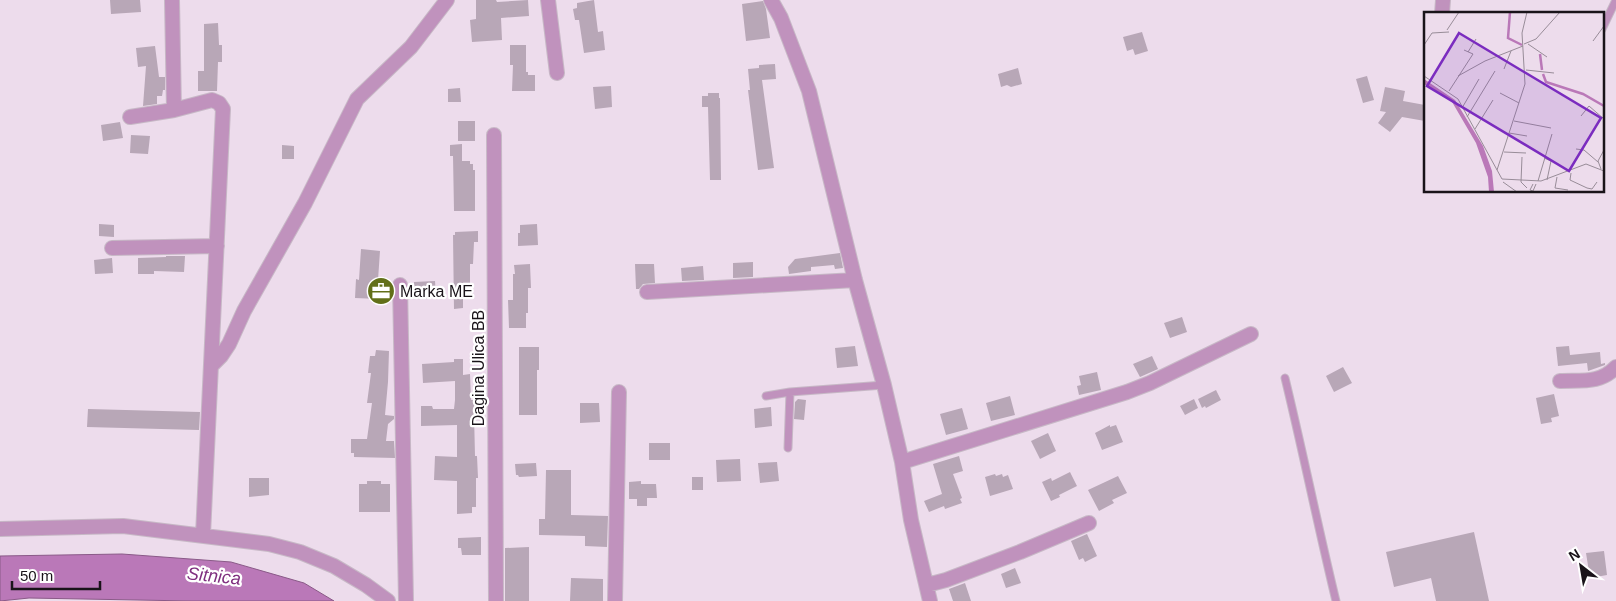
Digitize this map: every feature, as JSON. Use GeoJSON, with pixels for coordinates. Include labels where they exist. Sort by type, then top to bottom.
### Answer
{"type":"FeatureCollection","features":[{"type":"Feature","properties":{"kind":"street"},"geometry":{"type":"LineString","coordinates":[[172,0],[174,110]]}},
{"type":"Feature","properties":{"kind":"street"},"geometry":{"type":"LineString","coordinates":[[211,366],[229,344],[266,270],[305,203],[357,99],[411,47],[446,0]]}},
{"type":"Feature","properties":{"kind":"street"},"geometry":{"type":"LineString","coordinates":[[548,0],[557,73]]}},
{"type":"Feature","properties":{"kind":"street"},"geometry":{"type":"LineString","coordinates":[[771,0],[781,18],[809,91],[855,280],[884,385],[902,462],[911,520],[930,601]]}},
{"type":"Feature","properties":{"kind":"street"},"geometry":{"type":"LineString","coordinates":[[130,117],[174,110],[212,100],[219,103],[222,108],[204,534]]}},
{"type":"Feature","properties":{"kind":"street","name":"Dagina Ulica BB"},"geometry":{"type":"LineString","coordinates":[[494,135],[496,601]]}},
{"type":"Feature","properties":{"kind":"street"},"geometry":{"type":"LineString","coordinates":[[112,248],[217,246]]}},
{"type":"Feature","properties":{"kind":"street"},"geometry":{"type":"LineString","coordinates":[[647,292],[855,280]]}},
{"type":"Feature","properties":{"kind":"street"},"geometry":{"type":"LineString","coordinates":[[400,285],[406,601]]}},
{"type":"Feature","properties":{"kind":"street"},"geometry":{"type":"LineString","coordinates":[[902,462],[1127,392],[1150,383],[1251,334]]}},
{"type":"Feature","properties":{"kind":"street"},"geometry":{"type":"LineString","coordinates":[[1560,381],[1598,380],[1616,367]]}},
{"type":"Feature","properties":{"kind":"street"},"geometry":{"type":"LineString","coordinates":[[615,601],[619,392]]}},
{"type":"Feature","properties":{"kind":"street"},"geometry":{"type":"LineString","coordinates":[[926,585],[946,580],[1020,552],[1089,523]]}},
{"type":"Feature","properties":{"kind":"street"},"geometry":{"type":"LineString","coordinates":[[0,529],[123,526],[204,534],[269,544],[305,554],[345,572],[388,601]]}},
{"type":"Feature","properties":{"kind":"lane"},"geometry":{"type":"LineString","coordinates":[[1604,25],[1616,0]]}},
{"type":"Feature","properties":{"kind":"lane"},"geometry":{"type":"LineString","coordinates":[[1284,378],[1302,446],[1319,531],[1336,601]]}},
{"type":"Feature","properties":{"kind":"lane"},"geometry":{"type":"LineString","coordinates":[[766,396],[790,392],[884,385]]}},
{"type":"Feature","properties":{"kind":"lane"},"geometry":{"type":"LineString","coordinates":[[788,448],[790,392]]}},
{"type":"Feature","properties":{"kind":"water","name":"Sitnica"},"geometry":{"type":"Polygon","coordinates":[[[122,554],[231,562],[304,583],[334,601],[29,598],[0,601],[0,556],[122,554]]]}},
{"type":"Feature","properties":{"kind":"building"},"geometry":{"type":"Polygon","coordinates":[[[110,0],[140,0],[141,12],[111,14],[110,0]]]}},
{"type":"Feature","properties":{"kind":"building"},"geometry":{"type":"Polygon","coordinates":[[[476,0],[496,0],[497,2],[528,0],[529,16],[501,18],[502,40],[472,42],[470,20],[476,19],[476,0]]]}},
{"type":"Feature","properties":{"kind":"building"},"geometry":{"type":"Polygon","coordinates":[[[594,0],[598,32],[603,31],[605,50],[584,53],[579,20],[575,20],[573,9],[577,8],[577,3],[594,0]]]}},
{"type":"Feature","properties":{"kind":"building"},"geometry":{"type":"Polygon","coordinates":[[[763,1],[770,38],[746,41],[742,4],[763,1]]]}},
{"type":"Feature","properties":{"kind":"building"},"geometry":{"type":"Polygon","coordinates":[[[218,23],[219,45],[222,45],[222,62],[218,62],[217,91],[198,91],[198,71],[204,71],[204,24],[218,23]]]}},
{"type":"Feature","properties":{"kind":"building"},"geometry":{"type":"Polygon","coordinates":[[[1142,32],[1148,51],[1135,55],[1133,49],[1127,51],[1123,37],[1142,32]]]}},
{"type":"Feature","properties":{"kind":"building"},"geometry":{"type":"Polygon","coordinates":[[[510,45],[526,45],[526,72],[528,72],[528,75],[535,75],[535,91],[512,91],[513,65],[510,65],[510,45]]]}},
{"type":"Feature","properties":{"kind":"building"},"geometry":{"type":"Polygon","coordinates":[[[155,46],[159,77],[165,77],[165,90],[163,90],[162,96],[157,96],[157,104],[143,106],[146,66],[138,67],[136,48],[155,46]]]}},
{"type":"Feature","properties":{"kind":"building"},"geometry":{"type":"Polygon","coordinates":[[[775,64],[776,79],[762,80],[774,168],[758,170],[748,90],[750,90],[748,69],[759,68],[759,65],[775,64]]]}},
{"type":"Feature","properties":{"kind":"building"},"geometry":{"type":"Polygon","coordinates":[[[1018,68],[1022,84],[1001,87],[998,74],[1018,68]]]}},
{"type":"Feature","properties":{"kind":"building"},"geometry":{"type":"Polygon","coordinates":[[[1367,76],[1374,100],[1363,103],[1356,79],[1367,76]]]}},
{"type":"Feature","properties":{"kind":"building"},"geometry":{"type":"Polygon","coordinates":[[[611,86],[612,107],[595,109],[593,87],[611,86]]]}},
{"type":"Feature","properties":{"kind":"building"},"geometry":{"type":"Polygon","coordinates":[[[1385,87],[1405,91],[1403,101],[1424,105],[1424,121],[1402,117],[1390,132],[1378,123],[1386,112],[1380,111],[1385,87]]]}},
{"type":"Feature","properties":{"kind":"building"},"geometry":{"type":"Polygon","coordinates":[[[460,88],[461,102],[448,102],[448,89],[460,88]]]}},
{"type":"Feature","properties":{"kind":"building"},"geometry":{"type":"Polygon","coordinates":[[[708,93],[719,93],[720,98],[721,180],[710,180],[708,107],[702,107],[702,96],[708,96],[708,93]]]}},
{"type":"Feature","properties":{"kind":"building"},"geometry":{"type":"Polygon","coordinates":[[[458,121],[475,121],[475,141],[458,141],[458,121]]]}},
{"type":"Feature","properties":{"kind":"building"},"geometry":{"type":"Polygon","coordinates":[[[120,122],[123,138],[103,141],[101,125],[120,122]]]}},
{"type":"Feature","properties":{"kind":"building"},"geometry":{"type":"Polygon","coordinates":[[[131,135],[150,136],[148,154],[130,153],[131,135]]]}},
{"type":"Feature","properties":{"kind":"building"},"geometry":{"type":"Polygon","coordinates":[[[462,144],[462,161],[470,161],[470,164],[473,164],[473,170],[475,170],[475,211],[454,211],[453,156],[450,156],[450,145],[462,144]]]}},
{"type":"Feature","properties":{"kind":"building"},"geometry":{"type":"Polygon","coordinates":[[[282,145],[294,146],[294,159],[282,159],[282,145]]]}},
{"type":"Feature","properties":{"kind":"building"},"geometry":{"type":"Polygon","coordinates":[[[99,224],[114,225],[114,237],[99,236],[99,224]]]}},
{"type":"Feature","properties":{"kind":"building"},"geometry":{"type":"Polygon","coordinates":[[[537,224],[538,245],[518,246],[520,225],[537,224]]]}},
{"type":"Feature","properties":{"kind":"building"},"geometry":{"type":"Polygon","coordinates":[[[478,231],[478,242],[474,242],[473,264],[470,264],[470,295],[463,295],[463,308],[454,309],[453,235],[455,235],[455,232],[478,231]]]}},
{"type":"Feature","properties":{"kind":"building"},"geometry":{"type":"Polygon","coordinates":[[[361,249],[380,251],[379,299],[355,298],[356,279],[359,280],[361,249]]]}},
{"type":"Feature","properties":{"kind":"building"},"geometry":{"type":"Polygon","coordinates":[[[840,253],[843,268],[835,269],[834,265],[811,267],[811,271],[789,274],[788,267],[795,259],[840,253]]]}},
{"type":"Feature","properties":{"kind":"building"},"geometry":{"type":"Polygon","coordinates":[[[185,256],[184,272],[154,271],[154,274],[138,274],[138,258],[185,256]]]}},
{"type":"Feature","properties":{"kind":"building"},"geometry":{"type":"Polygon","coordinates":[[[112,258],[113,273],[95,274],[94,260],[112,258]]]}},
{"type":"Feature","properties":{"kind":"building"},"geometry":{"type":"Polygon","coordinates":[[[753,262],[753,277],[733,278],[733,263],[753,262]]]}},
{"type":"Feature","properties":{"kind":"building"},"geometry":{"type":"Polygon","coordinates":[[[530,264],[531,288],[528,288],[526,328],[509,328],[508,300],[513,300],[514,265],[530,264]]]}},
{"type":"Feature","properties":{"kind":"building"},"geometry":{"type":"Polygon","coordinates":[[[635,264],[654,264],[655,283],[643,284],[639,289],[636,289],[635,264]]]}},
{"type":"Feature","properties":{"kind":"building"},"geometry":{"type":"Polygon","coordinates":[[[703,266],[704,280],[682,281],[681,268],[703,266]]]}},
{"type":"Feature","properties":{"kind":"building"},"geometry":{"type":"Polygon","coordinates":[[[435,281],[436,298],[415,299],[414,282],[435,281]]]}},
{"type":"Feature","properties":{"kind":"building"},"geometry":{"type":"Polygon","coordinates":[[[1182,317],[1187,332],[1170,338],[1164,323],[1182,317]]]}},
{"type":"Feature","properties":{"kind":"building"},"geometry":{"type":"Polygon","coordinates":[[[855,346],[858,366],[837,368],[835,348],[855,346]]]}},
{"type":"Feature","properties":{"kind":"building"},"geometry":{"type":"Polygon","coordinates":[[[1569,346],[1570,355],[1600,352],[1601,364],[1605,363],[1605,365],[1588,371],[1587,363],[1558,366],[1556,347],[1569,346]]]}},
{"type":"Feature","properties":{"kind":"building"},"geometry":{"type":"Polygon","coordinates":[[[519,347],[539,347],[537,415],[519,415],[519,347]]]}},
{"type":"Feature","properties":{"kind":"building"},"geometry":{"type":"Polygon","coordinates":[[[376,350],[389,351],[385,415],[394,416],[394,419],[388,424],[386,441],[394,441],[395,458],[354,457],[354,453],[351,453],[351,439],[367,439],[372,403],[367,403],[371,373],[368,373],[370,356],[375,356],[376,350]]]}},
{"type":"Feature","properties":{"kind":"building"},"geometry":{"type":"Polygon","coordinates":[[[1152,356],[1158,369],[1140,377],[1133,364],[1152,356]]]}},
{"type":"Feature","properties":{"kind":"building"},"geometry":{"type":"Polygon","coordinates":[[[454,359],[463,359],[463,375],[470,374],[471,400],[479,400],[479,414],[474,414],[475,456],[477,456],[478,478],[476,478],[476,507],[472,507],[472,513],[457,514],[457,481],[434,480],[435,456],[457,457],[457,425],[421,426],[421,406],[432,406],[433,409],[454,409],[455,400],[455,381],[423,383],[422,364],[454,362],[454,359]]]}},
{"type":"Feature","properties":{"kind":"building"},"geometry":{"type":"Polygon","coordinates":[[[1343,367],[1352,383],[1334,392],[1326,376],[1343,367]]]}},
{"type":"Feature","properties":{"kind":"building"},"geometry":{"type":"Polygon","coordinates":[[[1097,372],[1101,390],[1079,395],[1077,386],[1081,385],[1079,376],[1097,372]]]}},
{"type":"Feature","properties":{"kind":"building"},"geometry":{"type":"Polygon","coordinates":[[[1216,390],[1221,400],[1206,408],[1205,406],[1202,408],[1198,399],[1216,390]]]}},
{"type":"Feature","properties":{"kind":"building"},"geometry":{"type":"Polygon","coordinates":[[[1554,394],[1559,416],[1551,418],[1552,422],[1541,424],[1536,398],[1554,394]]]}},
{"type":"Feature","properties":{"kind":"building"},"geometry":{"type":"Polygon","coordinates":[[[1010,396],[1015,415],[991,421],[986,403],[1010,396]]]}},
{"type":"Feature","properties":{"kind":"building"},"geometry":{"type":"Polygon","coordinates":[[[798,399],[806,400],[804,420],[794,419],[795,402],[798,399]]]}},
{"type":"Feature","properties":{"kind":"building"},"geometry":{"type":"Polygon","coordinates":[[[1194,399],[1198,408],[1185,415],[1180,406],[1194,399]]]}},
{"type":"Feature","properties":{"kind":"building"},"geometry":{"type":"Polygon","coordinates":[[[580,403],[599,403],[600,422],[580,423],[580,403]]]}},
{"type":"Feature","properties":{"kind":"building"},"geometry":{"type":"Polygon","coordinates":[[[771,407],[772,426],[755,428],[754,409],[771,407]]]}},
{"type":"Feature","properties":{"kind":"building"},"geometry":{"type":"Polygon","coordinates":[[[962,408],[968,429],[946,435],[940,414],[962,408]]]}},
{"type":"Feature","properties":{"kind":"building"},"geometry":{"type":"Polygon","coordinates":[[[88,409],[200,412],[199,430],[87,427],[88,409]]]}},
{"type":"Feature","properties":{"kind":"building"},"geometry":{"type":"Polygon","coordinates":[[[1110,425],[1110,427],[1116,425],[1123,442],[1102,450],[1095,433],[1110,425]]]}},
{"type":"Feature","properties":{"kind":"building"},"geometry":{"type":"Polygon","coordinates":[[[1048,433],[1056,451],[1040,459],[1031,441],[1048,433]]]}},
{"type":"Feature","properties":{"kind":"building"},"geometry":{"type":"Polygon","coordinates":[[[649,443],[670,443],[670,460],[649,460],[649,443]]]}},
{"type":"Feature","properties":{"kind":"building"},"geometry":{"type":"Polygon","coordinates":[[[959,456],[963,471],[953,474],[962,503],[945,509],[944,506],[929,512],[924,501],[942,494],[933,464],[959,456]]]}},
{"type":"Feature","properties":{"kind":"building"},"geometry":{"type":"Polygon","coordinates":[[[740,459],[741,481],[717,482],[716,460],[740,459]]]}},
{"type":"Feature","properties":{"kind":"building"},"geometry":{"type":"Polygon","coordinates":[[[777,462],[779,481],[760,483],[758,463],[777,462]]]}},
{"type":"Feature","properties":{"kind":"building"},"geometry":{"type":"Polygon","coordinates":[[[536,463],[537,476],[519,477],[516,475],[515,464],[536,463]]]}},
{"type":"Feature","properties":{"kind":"building"},"geometry":{"type":"Polygon","coordinates":[[[546,470],[571,470],[571,515],[608,516],[607,547],[585,546],[585,536],[539,535],[539,519],[545,519],[546,470]]]}},
{"type":"Feature","properties":{"kind":"building"},"geometry":{"type":"Polygon","coordinates":[[[1070,472],[1077,486],[1051,501],[1042,482],[1051,478],[1052,481],[1070,472]]]}},
{"type":"Feature","properties":{"kind":"building"},"geometry":{"type":"Polygon","coordinates":[[[995,474],[996,476],[1002,474],[1003,477],[1008,475],[1013,489],[990,496],[985,477],[995,474]]]}},
{"type":"Feature","properties":{"kind":"building"},"geometry":{"type":"Polygon","coordinates":[[[1118,476],[1127,493],[1112,500],[1114,503],[1099,511],[1088,490],[1118,476]]]}},
{"type":"Feature","properties":{"kind":"building"},"geometry":{"type":"Polygon","coordinates":[[[692,477],[703,477],[703,490],[692,490],[692,477]]]}},
{"type":"Feature","properties":{"kind":"building"},"geometry":{"type":"Polygon","coordinates":[[[249,478],[269,478],[269,495],[249,497],[249,478]]]}},
{"type":"Feature","properties":{"kind":"building"},"geometry":{"type":"Polygon","coordinates":[[[367,481],[381,481],[381,484],[390,484],[390,512],[359,512],[359,484],[367,484],[367,481]]]}},
{"type":"Feature","properties":{"kind":"building"},"geometry":{"type":"Polygon","coordinates":[[[641,481],[641,484],[656,484],[657,498],[647,498],[647,506],[637,506],[637,499],[629,499],[629,482],[641,481]]]}},
{"type":"Feature","properties":{"kind":"building"},"geometry":{"type":"Polygon","coordinates":[[[1474,532],[1489,601],[1436,601],[1431,578],[1394,587],[1386,552],[1474,532]]]}},
{"type":"Feature","properties":{"kind":"building"},"geometry":{"type":"Polygon","coordinates":[[[1087,534],[1097,556],[1085,562],[1083,558],[1079,560],[1071,541],[1087,534]]]}},
{"type":"Feature","properties":{"kind":"building"},"geometry":{"type":"Polygon","coordinates":[[[481,537],[481,555],[462,555],[461,548],[458,548],[458,538],[481,537]]]}},
{"type":"Feature","properties":{"kind":"building"},"geometry":{"type":"Polygon","coordinates":[[[529,547],[529,601],[505,601],[505,548],[529,547]]]}},
{"type":"Feature","properties":{"kind":"building"},"geometry":{"type":"Polygon","coordinates":[[[1604,551],[1607,575],[1590,578],[1586,553],[1604,551]]]}},
{"type":"Feature","properties":{"kind":"building"},"geometry":{"type":"Polygon","coordinates":[[[1015,568],[1021,583],[1006,588],[1001,574],[1015,568]]]}},
{"type":"Feature","properties":{"kind":"building"},"geometry":{"type":"Polygon","coordinates":[[[571,578],[603,579],[603,601],[570,601],[571,578]]]}},
{"type":"Feature","properties":{"kind":"building"},"geometry":{"type":"Polygon","coordinates":[[[965,583],[971,601],[953,601],[949,589],[965,583]]]}},
{"type":"Feature","properties":{"kind":"place","name":"Marka ME"},"geometry":{"type":"Point","coordinates":[381,291]}}]}
